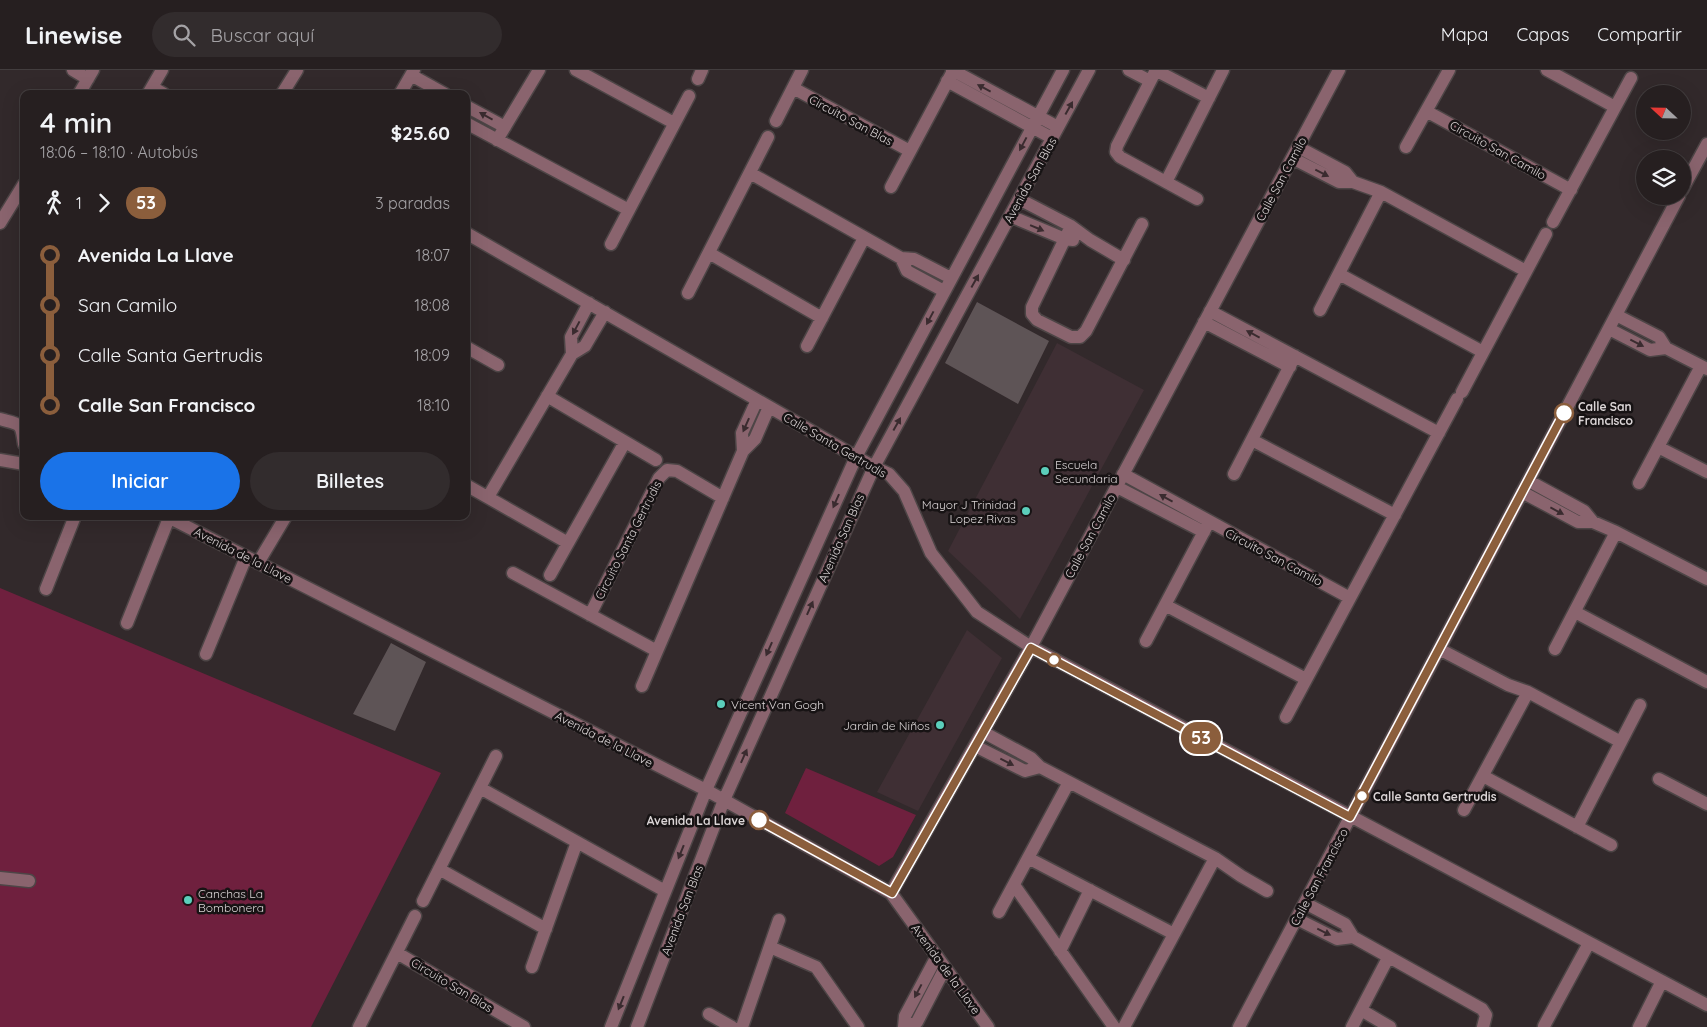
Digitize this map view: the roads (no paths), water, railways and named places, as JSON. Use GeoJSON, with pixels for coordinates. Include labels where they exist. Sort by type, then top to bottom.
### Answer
{"type":"FeatureCollection","features":[{"type":"Feature","properties":{"kind":"street"},"geometry":{"type":"LineString","coordinates":[[73,70],[91,74],[81,90]]}},
{"type":"Feature","properties":{"kind":"street"},"geometry":{"type":"LineString","coordinates":[[150,90],[162,70]]}},
{"type":"Feature","properties":{"kind":"street"},"geometry":{"type":"LineString","coordinates":[[284,90],[297,70]]}},
{"type":"Feature","properties":{"kind":"street"},"geometry":{"type":"LineString","coordinates":[[497,140],[539,70]]}},
{"type":"Feature","properties":{"kind":"street"},"geometry":{"type":"LineString","coordinates":[[576,70],[674,123]]}},
{"type":"Feature","properties":{"kind":"street"},"geometry":{"type":"LineString","coordinates":[[776,121],[802,70]]}},
{"type":"Feature","properties":{"kind":"street","name":"Avenida San Blas"},"geometry":{"type":"LineString","coordinates":[[611,1027],[706,790],[856,456],[1063,70]]}},
{"type":"Feature","properties":{"kind":"street","name":"Avenida San Blas"},"geometry":{"type":"LineString","coordinates":[[637,1027],[724,800],[874,467],[1089,70]]}},
{"type":"Feature","properties":{"kind":"street"},"geometry":{"type":"LineString","coordinates":[[1129,70],[1154,74],[1209,98]]}},
{"type":"Feature","properties":{"kind":"street"},"geometry":{"type":"LineString","coordinates":[[1166,182],[1223,70]]}},
{"type":"Feature","properties":{"kind":"street","name":"Calle San Camilo"},"geometry":{"type":"LineString","coordinates":[[892,893],[1031,648],[1339,70]]}},
{"type":"Feature","properties":{"kind":"street"},"geometry":{"type":"LineString","coordinates":[[1406,147],[1449,70]]}},
{"type":"Feature","properties":{"kind":"street"},"geometry":{"type":"LineString","coordinates":[[1547,70],[1615,107]]}},
{"type":"Feature","properties":{"kind":"street"},"geometry":{"type":"LineString","coordinates":[[406,90],[413,73],[439,90]]}},
{"type":"Feature","properties":{"kind":"street"},"geometry":{"type":"LineString","coordinates":[[892,187],[950,74],[1055,133]]}},
{"type":"Feature","properties":{"kind":"street"},"geometry":{"type":"LineString","coordinates":[[1154,74],[1117,146],[1116,152],[1120,157],[1197,199]]}},
{"type":"Feature","properties":{"kind":"street"},"geometry":{"type":"LineString","coordinates":[[1553,222],[1631,78]]}},
{"type":"Feature","properties":{"kind":"street","name":"Circuito San Blas"},"geometry":{"type":"LineString","coordinates":[[792,88],[910,151]]}},
{"type":"Feature","properties":{"kind":"street"},"geometry":{"type":"LineString","coordinates":[[611,244],[689,96]]}},
{"type":"Feature","properties":{"kind":"street"},"geometry":{"type":"LineString","coordinates":[[470,108],[505,127]]}},
{"type":"Feature","properties":{"kind":"street","name":"Circuito San Camilo"},"geometry":{"type":"LineString","coordinates":[[1426,111],[1571,190]]}},
{"type":"Feature","properties":{"kind":"street"},"geometry":{"type":"LineString","coordinates":[[470,125],[629,210]]}},
{"type":"Feature","properties":{"kind":"street"},"geometry":{"type":"LineString","coordinates":[[688,293],[768,137]]}},
{"type":"Feature","properties":{"kind":"street"},"geometry":{"type":"LineString","coordinates":[[1295,152],[1339,182],[1353,182],[1381,192],[1526,271]]}},
{"type":"Feature","properties":{"kind":"street"},"geometry":{"type":"LineString","coordinates":[[1691,175],[1705,152]]}},
{"type":"Feature","properties":{"kind":"street"},"geometry":{"type":"LineString","coordinates":[[750,173],[901,258],[914,259],[951,278]]}},
{"type":"Feature","properties":{"kind":"street"},"geometry":{"type":"LineString","coordinates":[[0,223],[20,190]]}},
{"type":"Feature","properties":{"kind":"street"},"geometry":{"type":"LineString","coordinates":[[1320,310],[1381,192]]}},
{"type":"Feature","properties":{"kind":"street"},"geometry":{"type":"LineString","coordinates":[[1019,200],[1071,226],[1090,240],[1124,260]]}},
{"type":"Feature","properties":{"kind":"street","name":"Calle San Francisco"},"geometry":{"type":"LineString","coordinates":[[1239,1027],[1674,205]]}},
{"type":"Feature","properties":{"kind":"street"},"geometry":{"type":"LineString","coordinates":[[1010,216],[1065,239],[1090,240]]}},
{"type":"Feature","properties":{"kind":"street"},"geometry":{"type":"LineString","coordinates":[[1071,226],[1032,308],[1032,314],[1037,320],[1071,338],[1080,337],[1086,331],[1142,224]]}},
{"type":"Feature","properties":{"kind":"street"},"geometry":{"type":"LineString","coordinates":[[1286,717],[1546,234]]}},
{"type":"Feature","properties":{"kind":"street","name":"Calle Santa Gertrudis"},"geometry":{"type":"LineString","coordinates":[[470,235],[889,474],[904,491],[931,553],[977,612],[1031,648],[1707,1005]]}},
{"type":"Feature","properties":{"kind":"street"},"geometry":{"type":"LineString","coordinates":[[808,346],[864,238]]}},
{"type":"Feature","properties":{"kind":"street"},"geometry":{"type":"LineString","coordinates":[[709,254],[822,318]]}},
{"type":"Feature","properties":{"kind":"street"},"geometry":{"type":"LineString","coordinates":[[901,258],[908,271],[944,291]]}},
{"type":"Feature","properties":{"kind":"street"},"geometry":{"type":"LineString","coordinates":[[1338,274],[1483,352]]}},
{"type":"Feature","properties":{"kind":"street"},"geometry":{"type":"LineString","coordinates":[[572,354],[571,338],[589,303]]}},
{"type":"Feature","properties":{"kind":"street"},"geometry":{"type":"LineString","coordinates":[[1210,311],[1293,362]]}},
{"type":"Feature","properties":{"kind":"street"},"geometry":{"type":"LineString","coordinates":[[488,497],[572,354],[586,346],[604,312]]}},
{"type":"Feature","properties":{"kind":"street"},"geometry":{"type":"LineString","coordinates":[[1616,315],[1659,337],[1666,348],[1704,367],[1639,483]]}},
{"type":"Feature","properties":{"kind":"street"},"geometry":{"type":"LineString","coordinates":[[1204,322],[1293,362],[1439,433]]}},
{"type":"Feature","properties":{"kind":"street"},"geometry":{"type":"LineString","coordinates":[[1609,329],[1650,350],[1666,348]]}},
{"type":"Feature","properties":{"kind":"street"},"geometry":{"type":"LineString","coordinates":[[470,349],[498,365]]}},
{"type":"Feature","properties":{"kind":"street"},"geometry":{"type":"LineString","coordinates":[[1234,474],[1293,362]]}},
{"type":"Feature","properties":{"kind":"street"},"geometry":{"type":"LineString","coordinates":[[547,396],[656,460]]}},
{"type":"Feature","properties":{"kind":"street"},"geometry":{"type":"LineString","coordinates":[[744,451],[742,433],[757,400]]}},
{"type":"Feature","properties":{"kind":"street"},"geometry":{"type":"LineString","coordinates":[[642,686],[744,451],[755,439],[769,407]]}},
{"type":"Feature","properties":{"kind":"street"},"geometry":{"type":"LineString","coordinates":[[0,419],[20,426]]}},
{"type":"Feature","properties":{"kind":"street"},"geometry":{"type":"LineString","coordinates":[[1252,440],[1394,516]]}},
{"type":"Feature","properties":{"kind":"street"},"geometry":{"type":"LineString","coordinates":[[550,575],[625,442]]}},
{"type":"Feature","properties":{"kind":"street"},"geometry":{"type":"LineString","coordinates":[[1658,447],[1707,472]]}},
{"type":"Feature","properties":{"kind":"street"},"geometry":{"type":"LineString","coordinates":[[0,461],[20,464]]}},
{"type":"Feature","properties":{"kind":"street","name":"Circuito Santa Gertrudis"},"geometry":{"type":"LineString","coordinates":[[590,615],[659,478],[667,470],[677,471],[723,498]]}},
{"type":"Feature","properties":{"kind":"street"},"geometry":{"type":"LineString","coordinates":[[1123,474],[1206,527],[1146,641]]}},
{"type":"Feature","properties":{"kind":"street"},"geometry":{"type":"LineString","coordinates":[[1528,481],[1584,511],[1594,522],[1707,578]]}},
{"type":"Feature","properties":{"kind":"street"},"geometry":{"type":"LineString","coordinates":[[470,486],[568,543]]}},
{"type":"Feature","properties":{"kind":"street","name":"Circuito San Camilo"},"geometry":{"type":"LineString","coordinates":[[1117,486],[1206,527],[1350,598]]}},
{"type":"Feature","properties":{"kind":"street"},"geometry":{"type":"LineString","coordinates":[[1522,492],[1578,522],[1594,522]]}},
{"type":"Feature","properties":{"kind":"street"},"geometry":{"type":"LineString","coordinates":[[46,589],[73,520]]}},
{"type":"Feature","properties":{"kind":"street"},"geometry":{"type":"LineString","coordinates":[[127,623],[166,520]]}},
{"type":"Feature","properties":{"kind":"street","name":"Avenida de la Llave"},"geometry":{"type":"LineString","coordinates":[[184,520],[246,557],[706,790],[892,893],[988,1027]]}},
{"type":"Feature","properties":{"kind":"street"},"geometry":{"type":"LineString","coordinates":[[258,563],[284,520]]}},
{"type":"Feature","properties":{"kind":"street"},"geometry":{"type":"LineString","coordinates":[[1555,649],[1616,532]]}},
{"type":"Feature","properties":{"kind":"street"},"geometry":{"type":"LineString","coordinates":[[206,654],[246,557]]}},
{"type":"Feature","properties":{"kind":"street","name":"Circuito Santa Gertrudis"},"geometry":{"type":"LineString","coordinates":[[513,573],[657,651]]}},
{"type":"Feature","properties":{"kind":"street"},"geometry":{"type":"LineString","coordinates":[[1165,604],[1306,679]]}},
{"type":"Feature","properties":{"kind":"street"},"geometry":{"type":"LineString","coordinates":[[1575,612],[1707,682]]}},
{"type":"Feature","properties":{"kind":"street"},"geometry":{"type":"LineString","coordinates":[[1439,649],[1508,685],[1528,692],[1621,742]]}},
{"type":"Feature","properties":{"kind":"street"},"geometry":{"type":"LineString","coordinates":[[1464,810],[1528,692]]}},
{"type":"Feature","properties":{"kind":"street"},"geometry":{"type":"LineString","coordinates":[[1577,826],[1640,705]]}},
{"type":"Feature","properties":{"kind":"street"},"geometry":{"type":"LineString","coordinates":[[983,732],[1031,758],[1040,767],[1214,858],[1268,892]]}},
{"type":"Feature","properties":{"kind":"street"},"geometry":{"type":"LineString","coordinates":[[975,746],[1024,771],[1040,767]]}},
{"type":"Feature","properties":{"kind":"street"},"geometry":{"type":"LineString","coordinates":[[423,901],[496,756]]}},
{"type":"Feature","properties":{"kind":"street"},"geometry":{"type":"LineString","coordinates":[[1483,776],[1611,845]]}},
{"type":"Feature","properties":{"kind":"street"},"geometry":{"type":"LineString","coordinates":[[1659,780],[1707,804]]}},
{"type":"Feature","properties":{"kind":"street"},"geometry":{"type":"LineString","coordinates":[[999,912],[1069,782]]}},
{"type":"Feature","properties":{"kind":"street"},"geometry":{"type":"LineString","coordinates":[[480,788],[666,891]]}},
{"type":"Feature","properties":{"kind":"street"},"geometry":{"type":"LineString","coordinates":[[532,967],[577,842]]}},
{"type":"Feature","properties":{"kind":"street"},"geometry":{"type":"LineString","coordinates":[[1028,858],[1174,934]]}},
{"type":"Feature","properties":{"kind":"street"},"geometry":{"type":"LineString","coordinates":[[1124,1027],[1214,858]]}},
{"type":"Feature","properties":{"kind":"street"},"geometry":{"type":"LineString","coordinates":[[439,869],[546,929]]}},
{"type":"Feature","properties":{"kind":"street"},"geometry":{"type":"LineString","coordinates":[[0,878],[28,881]]}},
{"type":"Feature","properties":{"kind":"street"},"geometry":{"type":"LineString","coordinates":[[1014,886],[1114,1027]]}},
{"type":"Feature","properties":{"kind":"street"},"geometry":{"type":"LineString","coordinates":[[1060,951],[1090,890]]}},
{"type":"Feature","properties":{"kind":"street"},"geometry":{"type":"LineString","coordinates":[[1305,903],[1345,924],[1353,937],[1388,958],[1482,1009],[1486,1015],[1483,1027]]}},
{"type":"Feature","properties":{"kind":"street","name":"Circuito San Blas"},"geometry":{"type":"LineString","coordinates":[[359,1027],[415,916]]}},
{"type":"Feature","properties":{"kind":"street"},"geometry":{"type":"LineString","coordinates":[[1297,919],[1337,939],[1353,937]]}},
{"type":"Feature","properties":{"kind":"street"},"geometry":{"type":"LineString","coordinates":[[742,1027],[779,920]]}},
{"type":"Feature","properties":{"kind":"street"},"geometry":{"type":"LineString","coordinates":[[1544,1026],[1589,943]]}},
{"type":"Feature","properties":{"kind":"street"},"geometry":{"type":"LineString","coordinates":[[770,947],[816,967],[858,1027]]}},
{"type":"Feature","properties":{"kind":"street","name":"Circuito San Blas"},"geometry":{"type":"LineString","coordinates":[[397,953],[506,1023],[524,1027]]}},
{"type":"Feature","properties":{"kind":"street"},"geometry":{"type":"LineString","coordinates":[[937,956],[905,1016],[905,1027],[917,1022],[945,968]]}},
{"type":"Feature","properties":{"kind":"street"},"geometry":{"type":"LineString","coordinates":[[1352,1027],[1388,958]]}},
{"type":"Feature","properties":{"kind":"street"},"geometry":{"type":"LineString","coordinates":[[1639,1027],[1662,981]]}},
{"type":"Feature","properties":{"kind":"street"},"geometry":{"type":"LineString","coordinates":[[1361,1010],[1390,1027]]}},
{"type":"Feature","properties":{"kind":"street"},"geometry":{"type":"LineString","coordinates":[[709,1014],[732,1027]]}},
{"type":"Feature","properties":{"kind":"place","name":"Calle San Francisco"},"geometry":{"type":"Point","coordinates":[1564,413]}},
{"type":"Feature","properties":{"kind":"place","name":"Escuela Secundaria"},"geometry":{"type":"Point","coordinates":[1045,471]}},
{"type":"Feature","properties":{"kind":"place","name":"Mayor J Trinidad Lopez Rivas"},"geometry":{"type":"Point","coordinates":[1026,511]}},
{"type":"Feature","properties":{"kind":"place","name":"Vicent Van Gogh"},"geometry":{"type":"Point","coordinates":[721,704]}},
{"type":"Feature","properties":{"kind":"place","name":"Jardin de Niños"},"geometry":{"type":"Point","coordinates":[940,725]}},
{"type":"Feature","properties":{"kind":"place","name":"Calle Santa Gertrudis"},"geometry":{"type":"Point","coordinates":[1362,796]}},
{"type":"Feature","properties":{"kind":"place","name":"Avenida La Llave"},"geometry":{"type":"Point","coordinates":[759,820]}},
{"type":"Feature","properties":{"kind":"place","name":"Canchas La Bombonera"},"geometry":{"type":"Point","coordinates":[188,900]}}]}
